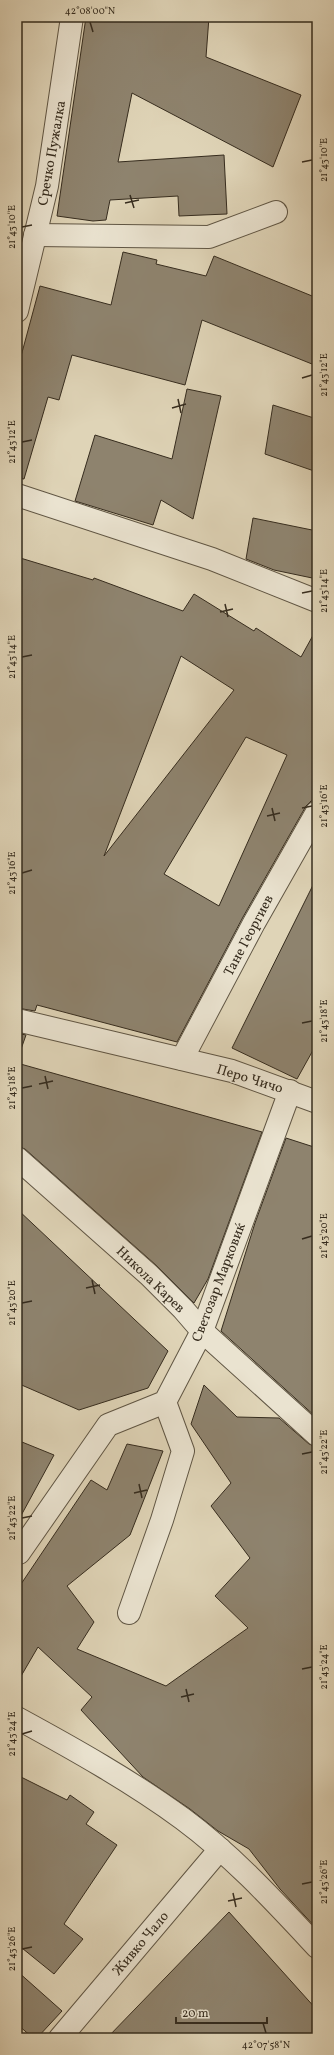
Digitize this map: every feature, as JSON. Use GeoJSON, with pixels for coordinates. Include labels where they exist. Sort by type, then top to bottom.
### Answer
{"type":"FeatureCollection","features":[{"type":"Feature","properties":{"kind":"street","name":"Сречко Пужалка"},"geometry":{"type":"LineString","coordinates":[[17,311],[47,186],[72,17]]}},
{"type":"Feature","properties":{"kind":"street"},"geometry":{"type":"LineString","coordinates":[[35,235],[209,237],[276,212]]}},
{"type":"Feature","properties":{"kind":"street"},"geometry":{"type":"LineString","coordinates":[[17,495],[212,559],[317,601]]}},
{"type":"Feature","properties":{"kind":"street","name":"Тане Георгиев"},"geometry":{"type":"LineString","coordinates":[[182,1059],[254,923],[317,812]]}},
{"type":"Feature","properties":{"kind":"street","name":"Перо Чичо"},"geometry":{"type":"LineString","coordinates":[[17,1020],[232,1071],[317,1102]]}},
{"type":"Feature","properties":{"kind":"street","name":"Светозар Марковиќ"},"geometry":{"type":"LineString","coordinates":[[165,1402],[202,1331],[290,1091]]}},
{"type":"Feature","properties":{"kind":"street","name":"Никола Карев"},"geometry":{"type":"LineString","coordinates":[[17,1158],[149,1275],[183,1308],[202,1331],[317,1435]]}},
{"type":"Feature","properties":{"kind":"street"},"geometry":{"type":"LineString","coordinates":[[18,1553],[108,1425],[165,1402],[183,1451],[162,1520],[129,1613]]}},
{"type":"Feature","properties":{"kind":"street"},"geometry":{"type":"LineString","coordinates":[[17,1718],[95,1761],[183,1819],[246,1872],[317,1947]]}},
{"type":"Feature","properties":{"kind":"street","name":"Живко Чало"},"geometry":{"type":"LineString","coordinates":[[60,2038],[220,1849]]}},
{"type":"Feature","properties":{"kind":"building"},"geometry":{"type":"Polygon","coordinates":[[[86,17],[209,17],[206,57],[301,95],[273,167],[132,93],[118,162],[224,155],[227,214],[179,216],[178,196],[110,200],[106,220],[93,221],[57,216],[86,17]]]}},
{"type":"Feature","properties":{"kind":"building"},"geometry":{"type":"Polygon","coordinates":[[[123,252],[157,260],[156,264],[206,276],[214,256],[317,298],[317,366],[202,320],[185,385],[72,355],[59,400],[48,397],[24,479],[17,478],[17,371],[40,286],[111,305],[123,252]]]}},
{"type":"Feature","properties":{"kind":"building"},"geometry":{"type":"Polygon","coordinates":[[[187,389],[221,396],[193,519],[161,500],[153,525],[75,501],[95,435],[172,459],[187,389]]]}},
{"type":"Feature","properties":{"kind":"building"},"geometry":{"type":"Polygon","coordinates":[[[273,405],[317,419],[317,472],[265,454],[273,405]]]}},
{"type":"Feature","properties":{"kind":"building"},"geometry":{"type":"Polygon","coordinates":[[[253,518],[317,531],[317,579],[274,570],[246,559],[253,518]]]}},
{"type":"Feature","properties":{"kind":"building"},"geometry":{"type":"Polygon","coordinates":[[[17,557],[93,580],[94,578],[183,611],[194,594],[254,631],[256,628],[301,657],[317,628],[317,800],[311,801],[306,806],[243,917],[177,1042],[37,1005],[35,1011],[17,1008],[17,557]],[[181,656],[104,856],[234,690],[181,656]],[[246,737],[164,874],[219,906],[287,755],[246,737]]]}},
{"type":"Feature","properties":{"kind":"building"},"geometry":{"type":"Polygon","coordinates":[[[317,877],[317,1043],[297,1079],[232,1048],[317,877]]]}},
{"type":"Feature","properties":{"kind":"building"},"geometry":{"type":"Polygon","coordinates":[[[17,1033],[26,1035],[20,1052],[17,1051],[17,1033]]]}},
{"type":"Feature","properties":{"kind":"building"},"geometry":{"type":"Polygon","coordinates":[[[17,1063],[262,1132],[208,1279],[194,1303],[157,1266],[25,1149],[17,1146],[17,1063]]]}},
{"type":"Feature","properties":{"kind":"building"},"geometry":{"type":"Polygon","coordinates":[[[286,1138],[317,1148],[317,1418],[221,1331],[255,1223],[286,1138]]]}},
{"type":"Feature","properties":{"kind":"building"},"geometry":{"type":"Polygon","coordinates":[[[17,1209],[168,1351],[148,1388],[79,1410],[17,1383],[17,1209]]]}},
{"type":"Feature","properties":{"kind":"building"},"geometry":{"type":"Polygon","coordinates":[[[204,1385],[237,1417],[279,1418],[309,1444],[317,1447],[317,1929],[280,1889],[249,1849],[218,1831],[190,1809],[143,1777],[81,1710],[92,1697],[38,1647],[17,1683],[17,1590],[91,1480],[107,1490],[127,1444],[163,1451],[130,1535],[67,1586],[94,1622],[77,1649],[166,1686],[248,1628],[215,1596],[250,1558],[211,1506],[231,1483],[191,1424],[204,1385]]]}},
{"type":"Feature","properties":{"kind":"building"},"geometry":{"type":"Polygon","coordinates":[[[17,1440],[54,1455],[17,1523],[17,1440]]]}},
{"type":"Feature","properties":{"kind":"building"},"geometry":{"type":"Polygon","coordinates":[[[17,1775],[67,1800],[70,1795],[94,1812],[86,1824],[117,1845],[64,1924],[83,1939],[54,1974],[17,1944],[17,1775]]]}},
{"type":"Feature","properties":{"kind":"building"},"geometry":{"type":"Polygon","coordinates":[[[229,1912],[317,2010],[317,2038],[107,2038],[229,1912]]]}},
{"type":"Feature","properties":{"kind":"building"},"geometry":{"type":"Polygon","coordinates":[[[17,1971],[62,2011],[37,2038],[33,2038],[17,2024],[17,1971]]]}}]}
